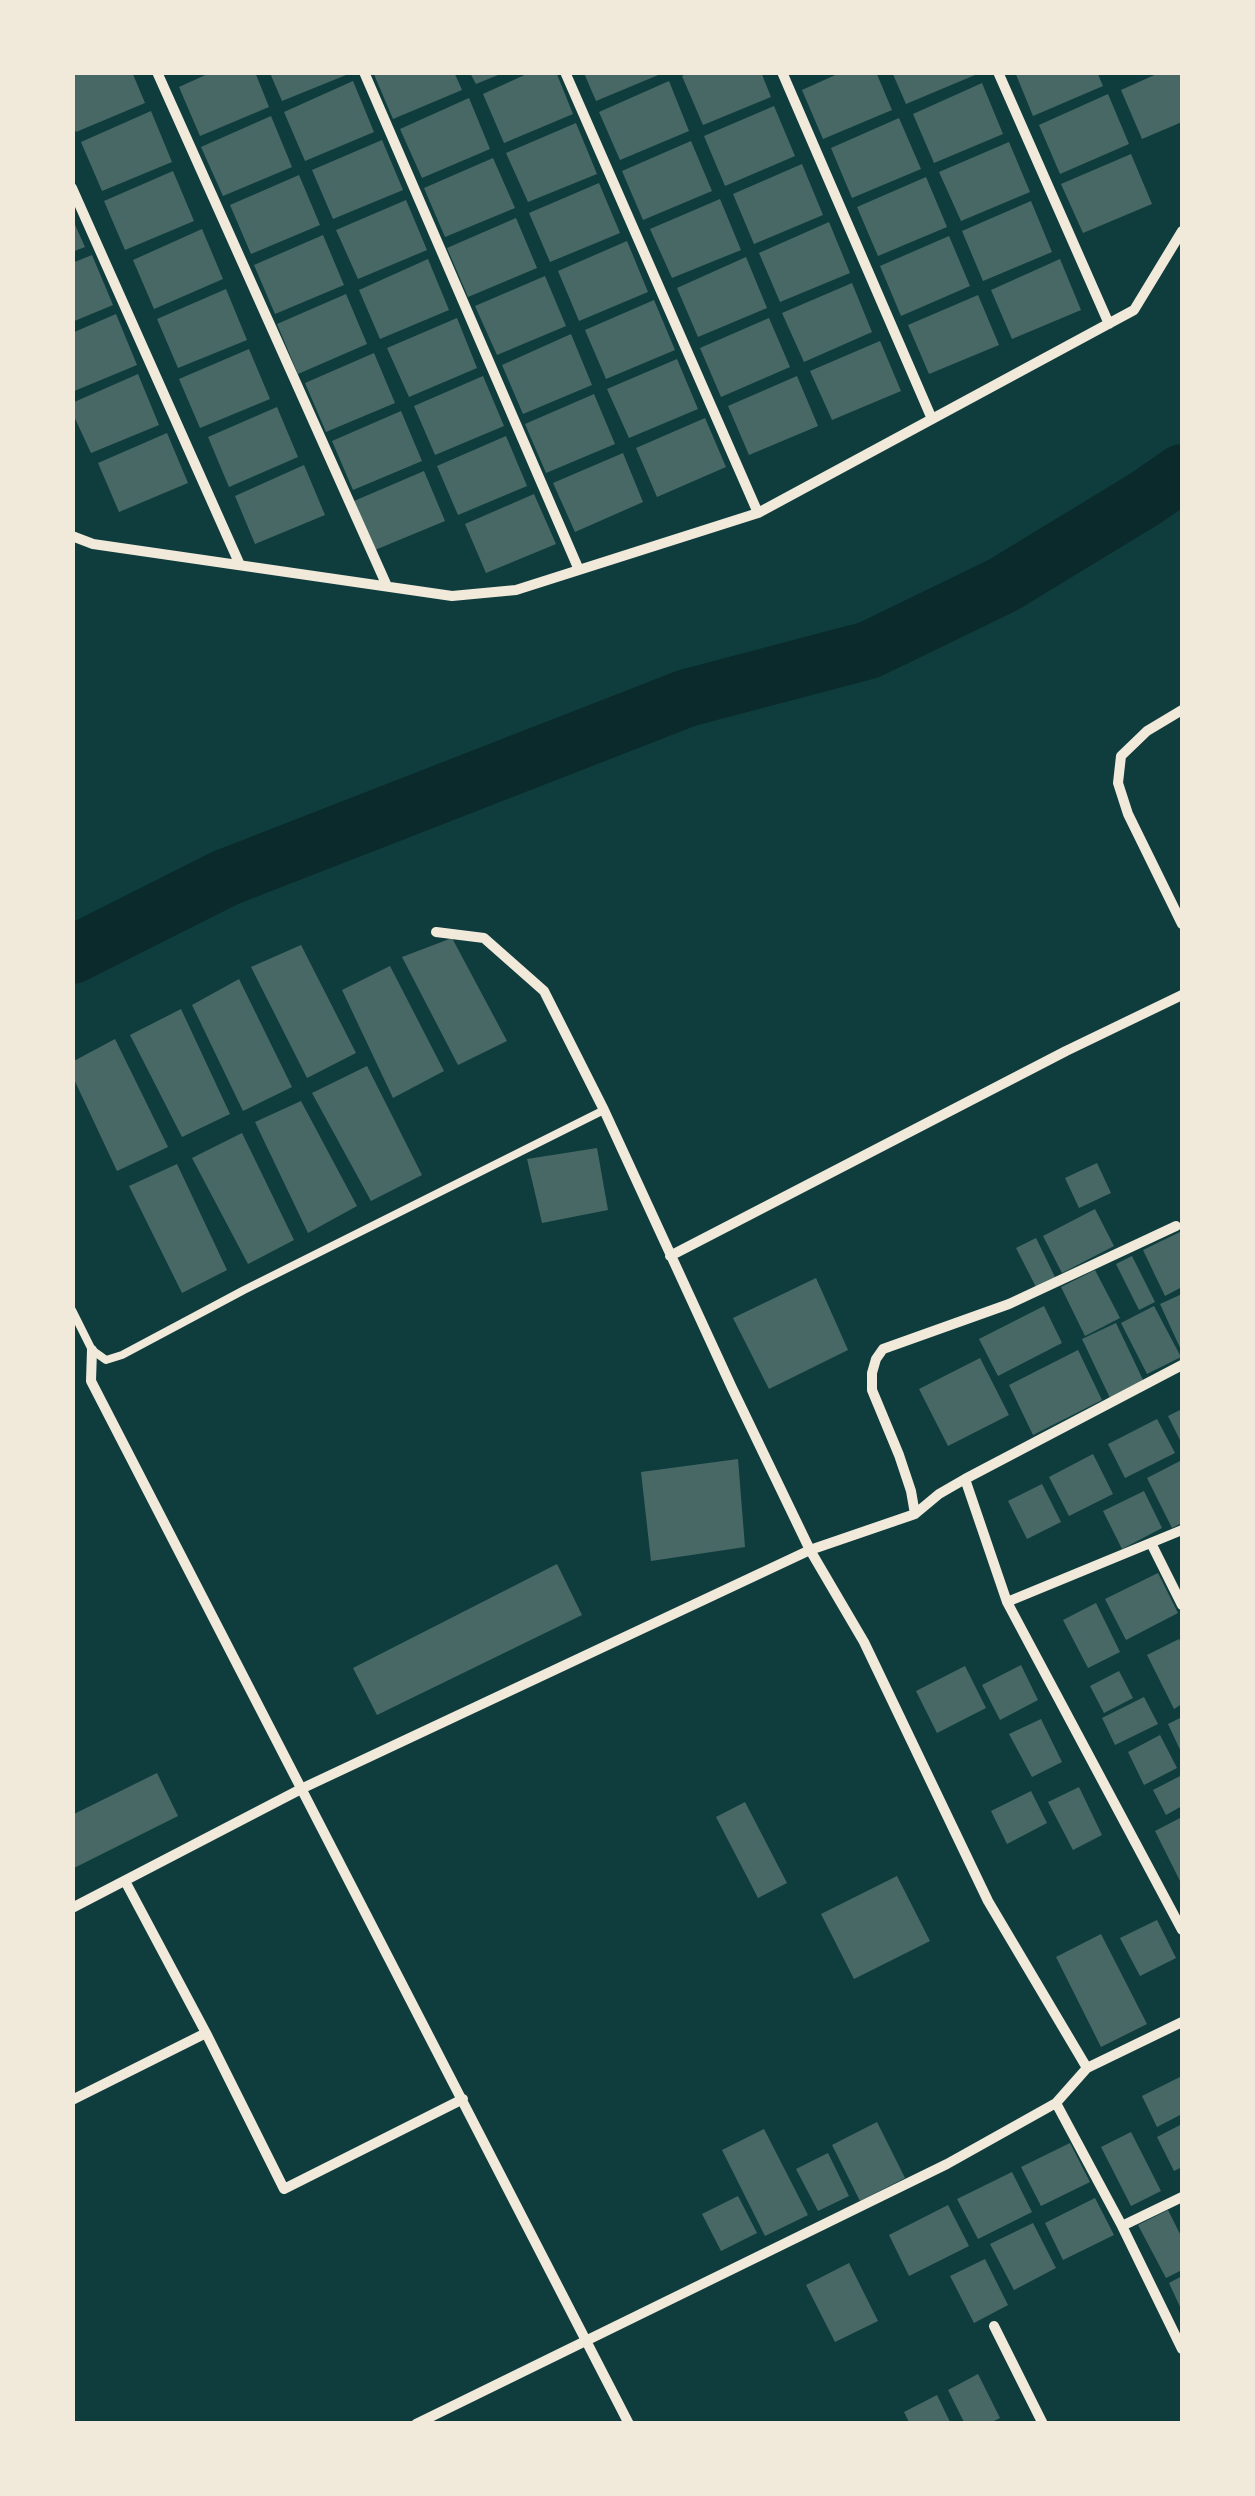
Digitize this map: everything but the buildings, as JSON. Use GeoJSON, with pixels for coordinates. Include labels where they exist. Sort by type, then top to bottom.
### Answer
{"type":"FeatureCollection","features":[{"type":"Feature","properties":{"kind":"street"},"geometry":{"type":"LineString","coordinates":[[156,72],[387,586]]}},
{"type":"Feature","properties":{"kind":"street"},"geometry":{"type":"LineString","coordinates":[[364,72],[579,570]]}},
{"type":"Feature","properties":{"kind":"street"},"geometry":{"type":"LineString","coordinates":[[565,72],[758,513]]}},
{"type":"Feature","properties":{"kind":"street"},"geometry":{"type":"LineString","coordinates":[[782,72],[932,419]]}},
{"type":"Feature","properties":{"kind":"street"},"geometry":{"type":"LineString","coordinates":[[998,72],[1108,324]]}},
{"type":"Feature","properties":{"kind":"street"},"geometry":{"type":"LineString","coordinates":[[72,188],[240,565]]}},
{"type":"Feature","properties":{"kind":"street"},"geometry":{"type":"LineString","coordinates":[[72,536],[92,544],[452,596],[516,590],[758,513],[1134,310],[1182,231]]}},
{"type":"Feature","properties":{"kind":"street"},"geometry":{"type":"LineString","coordinates":[[1182,710],[1146,730],[1122,756],[1118,782],[1128,814],[1182,924]]}},
{"type":"Feature","properties":{"kind":"street"},"geometry":{"type":"LineString","coordinates":[[436,932],[484,938],[544,991],[604,1110],[810,1550],[864,1642],[988,1901],[1087,2068]]}},
{"type":"Feature","properties":{"kind":"street"},"geometry":{"type":"LineString","coordinates":[[670,1256],[1182,995]]}},
{"type":"Feature","properties":{"kind":"street"},"geometry":{"type":"LineString","coordinates":[[915,1514],[900,1456],[872,1390],[872,1373],[883,1349],[1009,1304],[1176,1226]]}},
{"type":"Feature","properties":{"kind":"street"},"geometry":{"type":"LineString","coordinates":[[92,1350],[91,1381],[629,2424]]}},
{"type":"Feature","properties":{"kind":"street"},"geometry":{"type":"LineString","coordinates":[[72,1908],[302,1788],[810,1550],[915,1514],[965,1479],[1182,1365]]}},
{"type":"Feature","properties":{"kind":"street"},"geometry":{"type":"LineString","coordinates":[[965,1479],[1006,1602],[1182,1930]]}},
{"type":"Feature","properties":{"kind":"street"},"geometry":{"type":"LineString","coordinates":[[1006,1602],[1182,1530]]}},
{"type":"Feature","properties":{"kind":"street"},"geometry":{"type":"LineString","coordinates":[[1151,1543],[1182,1605]]}},
{"type":"Feature","properties":{"kind":"street"},"geometry":{"type":"LineString","coordinates":[[125,1881],[284,2189],[463,2100]]}},
{"type":"Feature","properties":{"kind":"street"},"geometry":{"type":"LineString","coordinates":[[416,2424],[948,2164],[1056,2102],[1087,2068],[1182,2022]]}},
{"type":"Feature","properties":{"kind":"street"},"geometry":{"type":"LineString","coordinates":[[72,2100],[206,2033]]}},
{"type":"Feature","properties":{"kind":"street"},"geometry":{"type":"LineString","coordinates":[[1056,2102],[1182,2349]]}},
{"type":"Feature","properties":{"kind":"street"},"geometry":{"type":"LineString","coordinates":[[1122,2226],[1182,2196]]}},
{"type":"Feature","properties":{"kind":"street"},"geometry":{"type":"LineString","coordinates":[[994,2326],[1043,2424]]}},
{"type":"Feature","properties":{"kind":"lane"},"geometry":{"type":"LineString","coordinates":[[72,1310],[92,1350],[106,1360],[122,1355],[604,1110]]}},
{"type":"Feature","properties":{"kind":"waterway"},"geometry":{"type":"LineString","coordinates":[[72,955],[225,878],[687,698],[869,650],[1003,585],[1182,473]]}}]}
